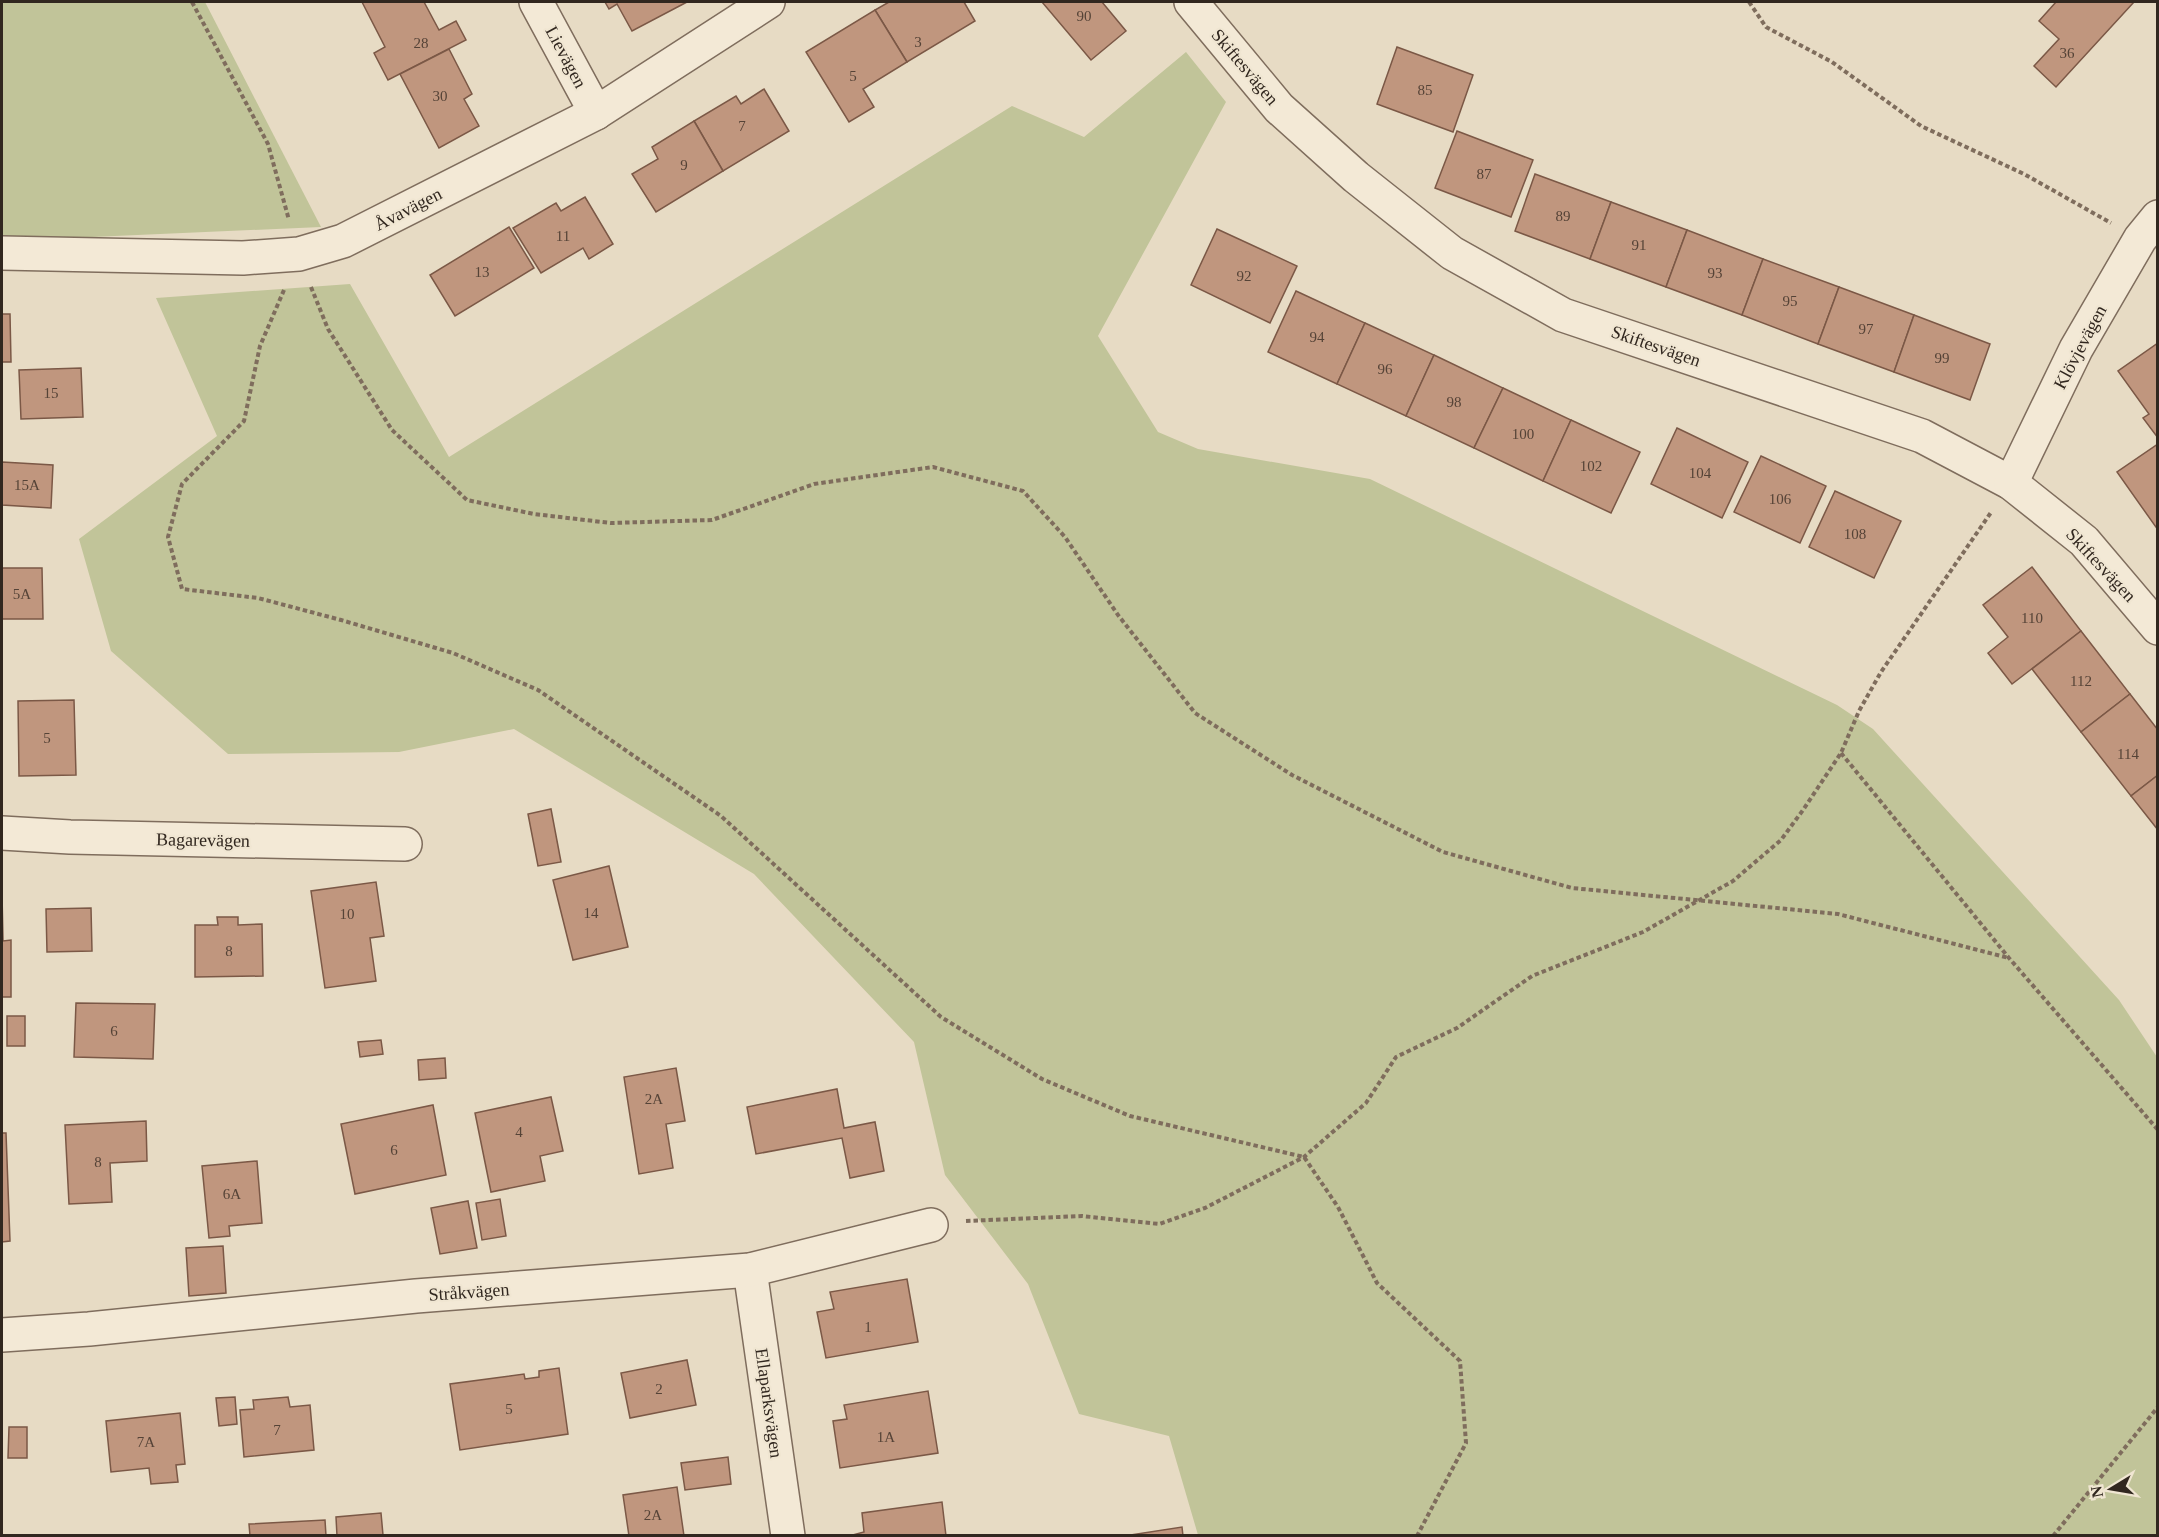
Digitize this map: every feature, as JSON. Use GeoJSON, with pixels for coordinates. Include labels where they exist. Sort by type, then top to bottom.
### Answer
{"type":"FeatureCollection","features":[{"type":"Feature","properties":{"kind":"street","name":"Lievägen"},"geometry":{"type":"LineString","coordinates":[[536,2],[596,113]]}},
{"type":"Feature","properties":{"kind":"street","name":"Åvavägen"},"geometry":{"type":"LineString","coordinates":[[2,252],[243,258],[298,254],[343,241],[596,113],[768,2]]}},
{"type":"Feature","properties":{"kind":"street","name":"Skiftesvägen"},"geometry":{"type":"LineString","coordinates":[[1191,2],[1279,108],[1356,177],[1452,253],[1563,315],[1922,436],[2011,483],[2084,541],[2157,628]]}},
{"type":"Feature","properties":{"kind":"street","name":"Klövjevägen"},"geometry":{"type":"LineString","coordinates":[[2011,483],[2076,349],[2149,228]]}},
{"type":"Feature","properties":{"kind":"street","name":"Bagarevägen"},"geometry":{"type":"LineString","coordinates":[[2,833],[70,837],[405,844]]}},
{"type":"Feature","properties":{"kind":"street","name":"Stråkvägen"},"geometry":{"type":"LineString","coordinates":[[2,1335],[89,1329],[416,1296],[750,1270],[932,1225]]}},
{"type":"Feature","properties":{"kind":"street","name":"Ellaparksvägen"},"geometry":{"type":"LineString","coordinates":[[750,1270],[788,1536]]}},
{"type":"Feature","properties":{"kind":"path"},"geometry":{"type":"LineString","coordinates":[[192,2],[268,144],[298,254],[328,329],[392,430],[467,500],[534,514],[611,523],[712,520],[814,484],[933,467],[1023,491],[1065,537],[1118,615],[1195,713],[1292,775],[1443,852],[1572,888],[1838,914],[2009,958]]}},
{"type":"Feature","properties":{"kind":"path"},"geometry":{"type":"LineString","coordinates":[[1749,2],[1766,27],[1832,62],[1921,126],[2149,228]]}},
{"type":"Feature","properties":{"kind":"path"},"geometry":{"type":"LineString","coordinates":[[298,254],[260,346],[244,421],[182,484],[168,537],[182,589],[258,598],[341,620],[453,653],[538,690],[721,816],[941,1017],[1042,1079],[1130,1116],[1304,1157],[1338,1208],[1377,1283],[1460,1361],[1466,1443],[1417,1536]]}},
{"type":"Feature","properties":{"kind":"path"},"geometry":{"type":"LineString","coordinates":[[932,1225],[988,1218],[1082,1216],[1160,1224],[1205,1208],[1304,1157],[1366,1103],[1396,1058],[1457,1028],[1532,976],[1643,932],[1733,881],[1781,840],[1840,753],[1858,711],[1881,672],[2011,483]]}},
{"type":"Feature","properties":{"kind":"path"},"geometry":{"type":"LineString","coordinates":[[1840,753],[2009,958],[2157,1130]]}},
{"type":"Feature","properties":{"kind":"path"},"geometry":{"type":"LineString","coordinates":[[2053,1536],[2157,1407]]}},
{"type":"Feature","properties":{"kind":"green space"},"geometry":{"type":"Polygon","coordinates":[[[2,2],[205,2],[321,227],[2,241],[2,2]]]}},
{"type":"Feature","properties":{"kind":"green space"},"geometry":{"type":"Polygon","coordinates":[[[1186,52],[1226,102],[1098,336],[1158,432],[1198,449],[1370,479],[1837,705],[1873,729],[2119,1000],[2157,1057],[2157,1535],[1198,1535],[1169,1436],[1079,1414],[1028,1284],[945,1175],[914,1042],[754,874],[514,729],[399,752],[228,754],[111,651],[79,539],[217,436],[156,298],[350,284],[449,457],[1012,106],[1084,137],[1186,52]]]}},
{"type":"Feature","properties":{"kind":"building"},"geometry":{"type":"Polygon","coordinates":[[[362,2],[424,2],[439,30],[456,21],[466,40],[388,80],[374,53],[385,47],[362,2]]]}},
{"type":"Feature","properties":{"kind":"building"},"geometry":{"type":"Polygon","coordinates":[[[605,2],[687,2],[632,31],[617,4],[609,9],[605,2]]]}},
{"type":"Feature","properties":{"kind":"building"},"geometry":{"type":"Polygon","coordinates":[[[889,2],[964,2],[975,21],[907,62],[875,10],[889,2]]]}},
{"type":"Feature","properties":{"kind":"building"},"geometry":{"type":"Polygon","coordinates":[[[1042,2],[1102,2],[1126,31],[1091,60],[1042,2]]]}},
{"type":"Feature","properties":{"kind":"building"},"geometry":{"type":"Polygon","coordinates":[[[2056,2],[2134,2],[2056,87],[2034,66],[2059,39],[2039,21],[2056,2]]]}},
{"type":"Feature","properties":{"kind":"building"},"geometry":{"type":"Polygon","coordinates":[[[875,10],[907,62],[863,89],[874,107],[849,122],[806,52],[875,10]]]}},
{"type":"Feature","properties":{"kind":"building"},"geometry":{"type":"Polygon","coordinates":[[[1397,47],[1473,75],[1453,132],[1377,104],[1397,47]]]}},
{"type":"Feature","properties":{"kind":"building"},"geometry":{"type":"Polygon","coordinates":[[[449,49],[472,94],[464,99],[479,126],[439,148],[400,74],[449,49]]]}},
{"type":"Feature","properties":{"kind":"building"},"geometry":{"type":"Polygon","coordinates":[[[764,89],[789,131],[723,171],[694,121],[736,96],[741,104],[764,89]]]}},
{"type":"Feature","properties":{"kind":"building"},"geometry":{"type":"Polygon","coordinates":[[[694,121],[723,171],[656,212],[632,174],[658,159],[652,147],[694,121]]]}},
{"type":"Feature","properties":{"kind":"building"},"geometry":{"type":"Polygon","coordinates":[[[1457,131],[1533,160],[1511,217],[1435,188],[1457,131]]]}},
{"type":"Feature","properties":{"kind":"building"},"geometry":{"type":"Polygon","coordinates":[[[1535,174],[1611,202],[1590,259],[1515,231],[1535,174]]]}},
{"type":"Feature","properties":{"kind":"building"},"geometry":{"type":"Polygon","coordinates":[[[585,197],[613,244],[589,259],[583,248],[541,273],[513,228],[556,203],[561,211],[585,197]]]}},
{"type":"Feature","properties":{"kind":"building"},"geometry":{"type":"Polygon","coordinates":[[[1611,202],[1687,230],[1666,287],[1590,259],[1611,202]]]}},
{"type":"Feature","properties":{"kind":"building"},"geometry":{"type":"Polygon","coordinates":[[[509,227],[534,268],[455,316],[430,275],[509,227]]]}},
{"type":"Feature","properties":{"kind":"building"},"geometry":{"type":"Polygon","coordinates":[[[1217,229],[1297,266],[1270,323],[1191,285],[1217,229]]]}},
{"type":"Feature","properties":{"kind":"building"},"geometry":{"type":"Polygon","coordinates":[[[1687,230],[1763,259],[1742,315],[1666,287],[1687,230]]]}},
{"type":"Feature","properties":{"kind":"building"},"geometry":{"type":"Polygon","coordinates":[[[1763,259],[1839,287],[1818,344],[1742,315],[1763,259]]]}},
{"type":"Feature","properties":{"kind":"building"},"geometry":{"type":"Polygon","coordinates":[[[1839,287],[1914,315],[1894,372],[1818,344],[1839,287]]]}},
{"type":"Feature","properties":{"kind":"building"},"geometry":{"type":"Polygon","coordinates":[[[1296,291],[1365,323],[1337,384],[1268,352],[1296,291]]]}},
{"type":"Feature","properties":{"kind":"building"},"geometry":{"type":"Polygon","coordinates":[[[2,314],[10,314],[11,362],[2,362],[2,314]]]}},
{"type":"Feature","properties":{"kind":"building"},"geometry":{"type":"Polygon","coordinates":[[[1914,315],[1990,344],[1970,400],[1894,372],[1914,315]]]}},
{"type":"Feature","properties":{"kind":"building"},"geometry":{"type":"Polygon","coordinates":[[[1365,323],[1434,355],[1406,416],[1337,384],[1365,323]]]}},
{"type":"Feature","properties":{"kind":"building"},"geometry":{"type":"Polygon","coordinates":[[[2158,343],[2158,438],[2143,418],[2149,414],[2118,371],[2158,343]]]}},
{"type":"Feature","properties":{"kind":"building"},"geometry":{"type":"Polygon","coordinates":[[[1434,355],[1503,388],[1474,448],[1406,416],[1434,355]]]}},
{"type":"Feature","properties":{"kind":"building"},"geometry":{"type":"Polygon","coordinates":[[[81,368],[83,417],[21,419],[19,370],[81,368]]]}},
{"type":"Feature","properties":{"kind":"building"},"geometry":{"type":"Polygon","coordinates":[[[1503,388],[1571,420],[1543,481],[1474,448],[1503,388]]]}},
{"type":"Feature","properties":{"kind":"building"},"geometry":{"type":"Polygon","coordinates":[[[1571,420],[1640,452],[1611,513],[1543,481],[1571,420]]]}},
{"type":"Feature","properties":{"kind":"building"},"geometry":{"type":"Polygon","coordinates":[[[1677,428],[1748,462],[1722,518],[1651,484],[1677,428]]]}},
{"type":"Feature","properties":{"kind":"building"},"geometry":{"type":"Polygon","coordinates":[[[2158,444],[2158,530],[2117,472],[2158,444]]]}},
{"type":"Feature","properties":{"kind":"building"},"geometry":{"type":"Polygon","coordinates":[[[1761,456],[1826,486],[1800,543],[1734,512],[1761,456]]]}},
{"type":"Feature","properties":{"kind":"building"},"geometry":{"type":"Polygon","coordinates":[[[2,462],[53,465],[51,508],[2,505],[2,462]]]}},
{"type":"Feature","properties":{"kind":"building"},"geometry":{"type":"Polygon","coordinates":[[[1835,491],[1901,521],[1874,578],[1809,547],[1835,491]]]}},
{"type":"Feature","properties":{"kind":"building"},"geometry":{"type":"Polygon","coordinates":[[[2032,567],[2081,631],[2012,684],[1988,653],[2008,637],[1983,605],[2032,567]]]}},
{"type":"Feature","properties":{"kind":"building"},"geometry":{"type":"Polygon","coordinates":[[[2,568],[42,568],[43,619],[2,619],[2,568]]]}},
{"type":"Feature","properties":{"kind":"building"},"geometry":{"type":"Polygon","coordinates":[[[2081,631],[2130,694],[2081,732],[2032,669],[2081,631]]]}},
{"type":"Feature","properties":{"kind":"building"},"geometry":{"type":"Polygon","coordinates":[[[2130,694],[2158,730],[2158,775],[2131,796],[2081,732],[2130,694]]]}},
{"type":"Feature","properties":{"kind":"building"},"geometry":{"type":"Polygon","coordinates":[[[74,700],[76,775],[19,776],[18,701],[74,700]]]}},
{"type":"Feature","properties":{"kind":"building"},"geometry":{"type":"Polygon","coordinates":[[[2158,775],[2158,830],[2131,796],[2158,775]]]}},
{"type":"Feature","properties":{"kind":"building"},"geometry":{"type":"Polygon","coordinates":[[[551,809],[561,862],[538,866],[528,814],[551,809]]]}},
{"type":"Feature","properties":{"kind":"building"},"geometry":{"type":"Polygon","coordinates":[[[609,866],[628,947],[573,960],[553,880],[609,866]]]}},
{"type":"Feature","properties":{"kind":"building"},"geometry":{"type":"Polygon","coordinates":[[[376,882],[384,936],[370,938],[376,981],[325,988],[311,891],[376,882]]]}},
{"type":"Feature","properties":{"kind":"building"},"geometry":{"type":"Polygon","coordinates":[[[2,894],[3,941],[11,940],[11,997],[2,997],[2,894]]]}},
{"type":"Feature","properties":{"kind":"building"},"geometry":{"type":"Polygon","coordinates":[[[91,908],[92,951],[47,952],[46,909],[91,908]]]}},
{"type":"Feature","properties":{"kind":"building"},"geometry":{"type":"Polygon","coordinates":[[[217,917],[238,917],[238,925],[262,924],[263,976],[195,977],[195,925],[218,925],[217,917]]]}},
{"type":"Feature","properties":{"kind":"building"},"geometry":{"type":"Polygon","coordinates":[[[76,1003],[155,1004],[153,1059],[74,1057],[76,1003]]]}},
{"type":"Feature","properties":{"kind":"building"},"geometry":{"type":"Polygon","coordinates":[[[7,1016],[25,1016],[25,1046],[7,1046],[7,1016]]]}},
{"type":"Feature","properties":{"kind":"building"},"geometry":{"type":"Polygon","coordinates":[[[381,1040],[383,1054],[360,1057],[358,1042],[381,1040]]]}},
{"type":"Feature","properties":{"kind":"building"},"geometry":{"type":"Polygon","coordinates":[[[445,1058],[446,1078],[419,1080],[418,1060],[445,1058]]]}},
{"type":"Feature","properties":{"kind":"building"},"geometry":{"type":"Polygon","coordinates":[[[676,1068],[685,1121],[666,1124],[673,1168],[639,1174],[624,1077],[676,1068]]]}},
{"type":"Feature","properties":{"kind":"building"},"geometry":{"type":"Polygon","coordinates":[[[837,1089],[844,1128],[875,1122],[884,1171],[850,1178],[842,1138],[756,1154],[747,1107],[837,1089]]]}},
{"type":"Feature","properties":{"kind":"building"},"geometry":{"type":"Polygon","coordinates":[[[551,1097],[563,1151],[540,1156],[545,1181],[491,1192],[475,1113],[551,1097]]]}},
{"type":"Feature","properties":{"kind":"building"},"geometry":{"type":"Polygon","coordinates":[[[433,1105],[446,1175],[355,1194],[341,1124],[433,1105]]]}},
{"type":"Feature","properties":{"kind":"building"},"geometry":{"type":"Polygon","coordinates":[[[146,1121],[147,1161],[110,1163],[112,1202],[69,1204],[65,1125],[146,1121]]]}},
{"type":"Feature","properties":{"kind":"building"},"geometry":{"type":"Polygon","coordinates":[[[2,1133],[6,1133],[10,1241],[2,1242],[2,1133]]]}},
{"type":"Feature","properties":{"kind":"building"},"geometry":{"type":"Polygon","coordinates":[[[257,1161],[262,1223],[229,1226],[230,1236],[209,1238],[202,1166],[257,1161]]]}},
{"type":"Feature","properties":{"kind":"building"},"geometry":{"type":"Polygon","coordinates":[[[500,1199],[506,1236],[482,1240],[476,1203],[500,1199]]]}},
{"type":"Feature","properties":{"kind":"building"},"geometry":{"type":"Polygon","coordinates":[[[468,1201],[477,1248],[440,1254],[431,1208],[468,1201]]]}},
{"type":"Feature","properties":{"kind":"building"},"geometry":{"type":"Polygon","coordinates":[[[223,1246],[226,1293],[189,1296],[186,1248],[223,1246]]]}},
{"type":"Feature","properties":{"kind":"building"},"geometry":{"type":"Polygon","coordinates":[[[907,1279],[918,1342],[826,1358],[817,1312],[834,1309],[830,1292],[907,1279]]]}},
{"type":"Feature","properties":{"kind":"building"},"geometry":{"type":"Polygon","coordinates":[[[687,1360],[696,1405],[630,1418],[621,1373],[687,1360]]]}},
{"type":"Feature","properties":{"kind":"building"},"geometry":{"type":"Polygon","coordinates":[[[559,1368],[568,1434],[460,1450],[450,1384],[524,1374],[525,1379],[539,1377],[539,1371],[559,1368]]]}},
{"type":"Feature","properties":{"kind":"building"},"geometry":{"type":"Polygon","coordinates":[[[928,1391],[938,1453],[840,1468],[833,1421],[847,1419],[844,1405],[928,1391]]]}},
{"type":"Feature","properties":{"kind":"building"},"geometry":{"type":"Polygon","coordinates":[[[235,1397],[237,1424],[219,1426],[216,1398],[235,1397]]]}},
{"type":"Feature","properties":{"kind":"building"},"geometry":{"type":"Polygon","coordinates":[[[288,1397],[290,1407],[310,1405],[314,1450],[244,1457],[240,1410],[254,1409],[253,1400],[288,1397]]]}},
{"type":"Feature","properties":{"kind":"building"},"geometry":{"type":"Polygon","coordinates":[[[180,1413],[185,1464],[176,1465],[178,1482],[151,1484],[149,1468],[111,1472],[106,1421],[180,1413]]]}},
{"type":"Feature","properties":{"kind":"building"},"geometry":{"type":"Polygon","coordinates":[[[9,1427],[27,1427],[27,1458],[8,1458],[9,1427]]]}},
{"type":"Feature","properties":{"kind":"building"},"geometry":{"type":"Polygon","coordinates":[[[728,1457],[731,1484],[685,1490],[681,1463],[728,1457]]]}},
{"type":"Feature","properties":{"kind":"building"},"geometry":{"type":"Polygon","coordinates":[[[677,1487],[684,1536],[629,1536],[623,1495],[677,1487]]]}},
{"type":"Feature","properties":{"kind":"building"},"geometry":{"type":"Polygon","coordinates":[[[942,1502],[946,1536],[849,1536],[864,1532],[862,1513],[942,1502]]]}},
{"type":"Feature","properties":{"kind":"building"},"geometry":{"type":"Polygon","coordinates":[[[381,1513],[383,1535],[337,1536],[336,1517],[381,1513]]]}},
{"type":"Feature","properties":{"kind":"building"},"geometry":{"type":"Polygon","coordinates":[[[325,1520],[326,1536],[250,1536],[249,1524],[325,1520]]]}},
{"type":"Feature","properties":{"kind":"building"},"geometry":{"type":"Polygon","coordinates":[[[1182,1527],[1183,1536],[1124,1536],[1182,1527]]]}}]}
